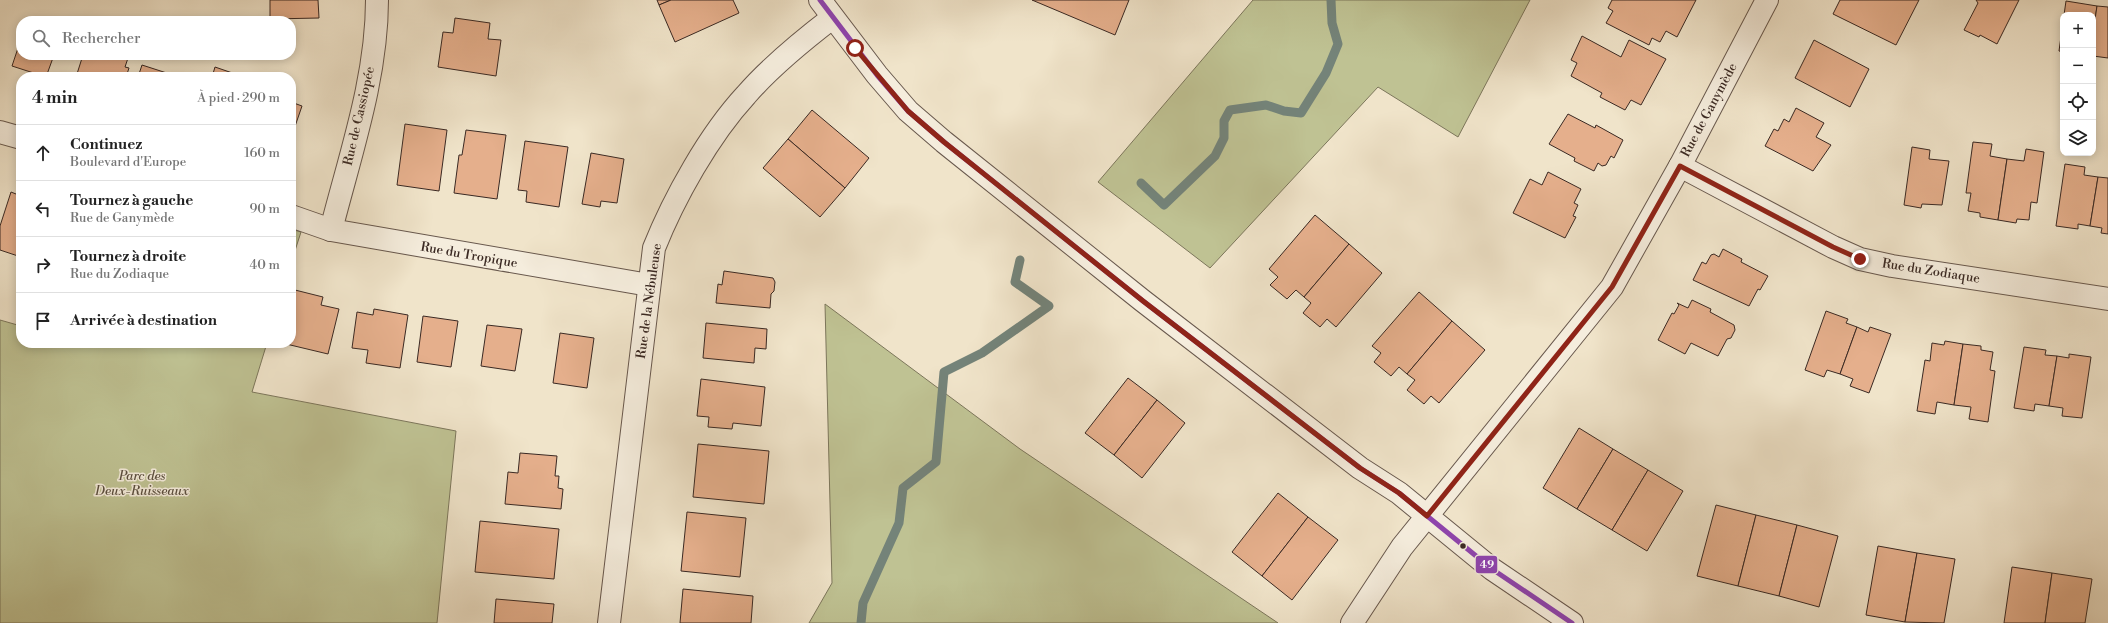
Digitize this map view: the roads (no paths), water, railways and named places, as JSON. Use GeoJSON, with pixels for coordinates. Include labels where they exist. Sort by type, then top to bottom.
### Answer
{"type":"FeatureCollection","features":[{"type":"Feature","properties":{"kind":"street","name":"Rue de Cassiopée"},"geometry":{"type":"LineString","coordinates":[[331,230],[368,82],[377,24],[377,0]]}},
{"type":"Feature","properties":{"kind":"street","name":"Rue de Ganymède"},"geometry":{"type":"LineString","coordinates":[[1352,623],[1402,547],[1612,287],[1680,166],[1766,0]]}},
{"type":"Feature","properties":{"kind":"street","name":"Rue de la Nébuleuse"},"geometry":{"type":"LineString","coordinates":[[609,623],[654,248],[667,216],[725,120],[746,94],[790,52],[826,9]]}},
{"type":"Feature","properties":{"kind":"street"},"geometry":{"type":"LineString","coordinates":[[826,9],[908,111],[944,142],[1149,306],[1354,463],[1399,493],[1492,569],[1572,623]]}},
{"type":"Feature","properties":{"kind":"street"},"geometry":{"type":"LineString","coordinates":[[0,132],[16,137]]}},
{"type":"Feature","properties":{"kind":"street","name":"Rue du Zodiaque"},"geometry":{"type":"LineString","coordinates":[[1680,166],[1833,247],[1860,259],[1892,266],[2108,299]]}},
{"type":"Feature","properties":{"kind":"street","name":"Rue du Tropique"},"geometry":{"type":"LineString","coordinates":[[296,218],[331,230],[649,285]]}},
{"type":"Feature","properties":{"kind":"waterway"},"geometry":{"type":"LineString","coordinates":[[1141,183],[1164,205],[1215,156],[1224,138],[1224,121],[1230,110],[1266,105],[1284,111],[1301,113],[1326,73],[1338,44],[1332,23],[1331,0]]}},
{"type":"Feature","properties":{"kind":"waterway"},"geometry":{"type":"LineString","coordinates":[[861,623],[863,603],[899,523],[903,488],[936,462],[944,372],[982,353],[1049,306],[1015,282],[1020,260]]}},
{"type":"Feature","properties":{"kind":"park label","name":"Parc des Deux-Ruisseaux"},"geometry":{"type":"Point","coordinates":[142,484]}}]}
